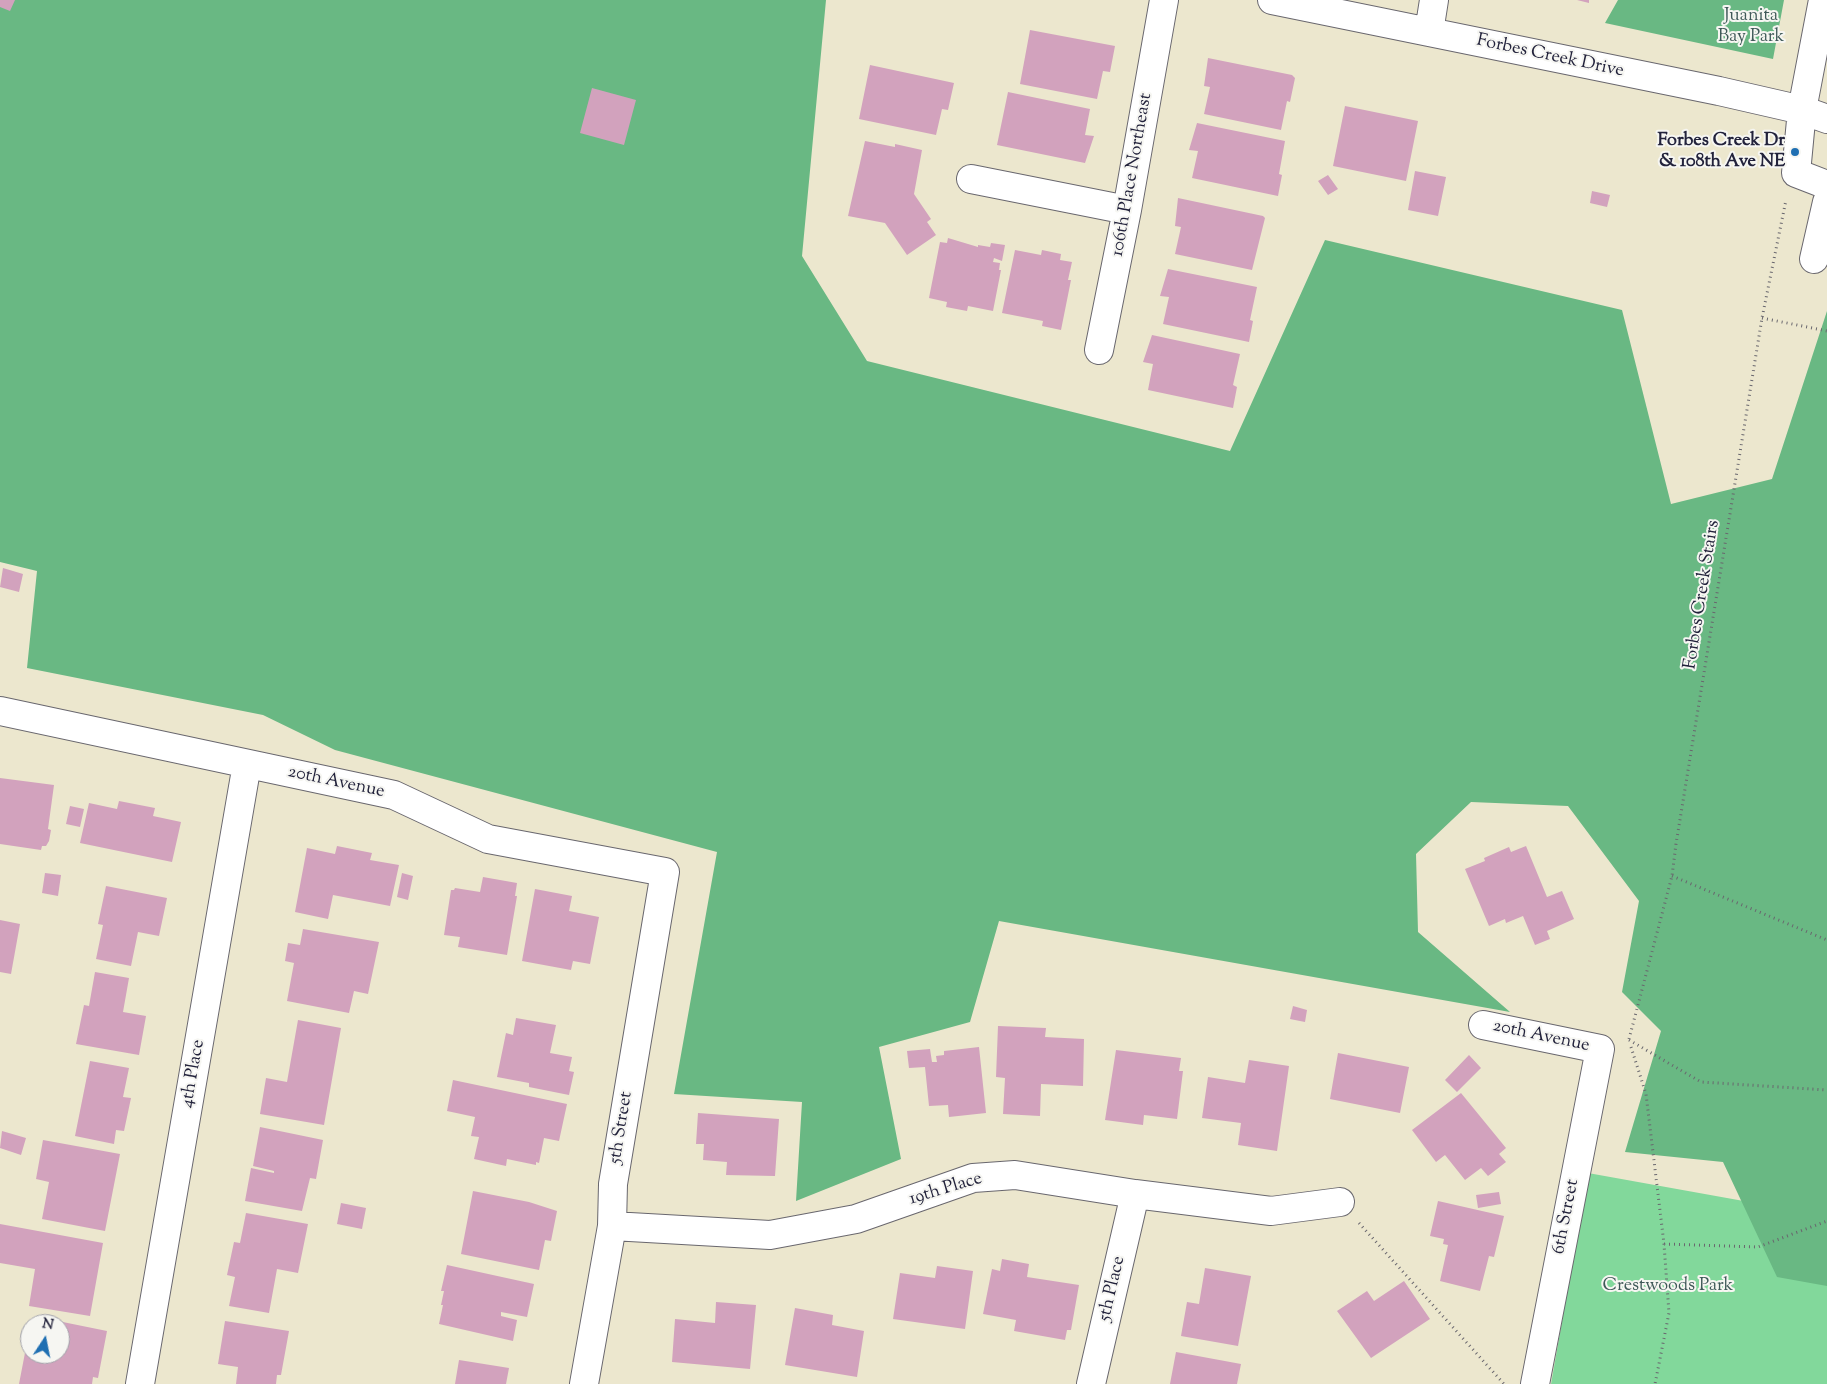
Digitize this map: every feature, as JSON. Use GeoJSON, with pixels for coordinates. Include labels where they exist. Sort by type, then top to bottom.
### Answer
{"type":"FeatureCollection","features":[{"type":"Feature","properties":{"kind":"street","name":"106th Place Northeast"},"geometry":{"type":"LineString","coordinates":[[1099,350],[1127,210],[1164,0]]}},
{"type":"Feature","properties":{"kind":"street","name":"Forbes Creek Drive"},"geometry":{"type":"LineString","coordinates":[[1272,0],[1815,115]]}},
{"type":"Feature","properties":{"kind":"street"},"geometry":{"type":"LineString","coordinates":[[1429,32],[1434,0]]}},
{"type":"Feature","properties":{"kind":"street"},"geometry":{"type":"LineString","coordinates":[[1823,0],[1815,115],[1796,173],[1827,185]]}},
{"type":"Feature","properties":{"kind":"street"},"geometry":{"type":"LineString","coordinates":[[971,179],[1127,210]]}},
{"type":"Feature","properties":{"kind":"street"},"geometry":{"type":"LineString","coordinates":[[1814,259],[1827,202]]}},
{"type":"Feature","properties":{"kind":"street","name":"20th Avenue"},"geometry":{"type":"LineString","coordinates":[[0,711],[394,795],[488,839],[664,872]]}},
{"type":"Feature","properties":{"kind":"street","name":"4th Place"},"geometry":{"type":"LineString","coordinates":[[140,1384],[247,764]]}},
{"type":"Feature","properties":{"kind":"street","name":"5th Street"},"geometry":{"type":"LineString","coordinates":[[584,1384],[612,1226],[613,1184],[664,872]]}},
{"type":"Feature","properties":{"kind":"street","name":"20th Avenue"},"geometry":{"type":"LineString","coordinates":[[1483,1024],[1600,1050]]}},
{"type":"Feature","properties":{"kind":"street","name":"6th Street"},"geometry":{"type":"LineString","coordinates":[[1535,1384],[1600,1050]]}},
{"type":"Feature","properties":{"kind":"street","name":"19th Place"},"geometry":{"type":"LineString","coordinates":[[612,1226],[770,1235],[856,1219],[973,1178],[1015,1175],[1136,1194],[1272,1211],[1340,1202]]}},
{"type":"Feature","properties":{"kind":"street","name":"5th Place"},"geometry":{"type":"LineString","coordinates":[[1091,1384],[1136,1194]]}},
{"type":"Feature","properties":{"kind":"path","name":"Forbes Creek Stairs"},"geometry":{"type":"LineString","coordinates":[[1628,1040],[1672,876],[1677,834],[1762,318],[1786,198]]}},
{"type":"Feature","properties":{"kind":"path"},"geometry":{"type":"LineString","coordinates":[[1762,318],[1827,331]]}},
{"type":"Feature","properties":{"kind":"path"},"geometry":{"type":"LineString","coordinates":[[1672,876],[1827,940]]}},
{"type":"Feature","properties":{"kind":"path"},"geometry":{"type":"LineString","coordinates":[[1628,1040],[1701,1082],[1827,1090]]}},
{"type":"Feature","properties":{"kind":"path"},"geometry":{"type":"LineString","coordinates":[[1628,1040],[1646,1094],[1664,1244],[1669,1313],[1655,1384]]}},
{"type":"Feature","properties":{"kind":"path"},"geometry":{"type":"LineString","coordinates":[[1340,1202],[1504,1384]]}},
{"type":"Feature","properties":{"kind":"path"},"geometry":{"type":"LineString","coordinates":[[1664,1244],[1758,1247],[1827,1220]]}},
{"type":"Feature","properties":{"kind":"green space"},"geometry":{"type":"Polygon","coordinates":[[[0,0],[826,0],[802,256],[867,361],[1230,451],[1325,240],[1622,310],[1671,504],[1772,479],[1827,311],[1827,1286],[1777,1277],[1723,1162],[1625,1152],[1661,1031],[1622,992],[1639,901],[1568,806],[1471,802],[1416,854],[1418,932],[1510,1012],[999,921],[970,1022],[879,1047],[901,1159],[796,1201],[802,1102],[674,1094],[717,852],[335,750],[263,715],[27,668],[37,571],[0,562],[0,0]]]}},
{"type":"Feature","properties":{"kind":"green space","name":"Juanita Bay Park"},"geometry":{"type":"Polygon","coordinates":[[[1618,0],[1784,0],[1773,59],[1605,23],[1618,0]]]}},
{"type":"Feature","properties":{"kind":"green space","name":"Crestwoods Park"},"geometry":{"type":"Polygon","coordinates":[[[1588,1173],[1827,1216],[1827,1384],[1551,1384],[1588,1173]]]}},
{"type":"Feature","properties":{"kind":"building"},"geometry":{"type":"Polygon","coordinates":[[[0,0],[15,0],[10,11],[0,7],[0,0]]]}},
{"type":"Feature","properties":{"kind":"building"},"geometry":{"type":"Polygon","coordinates":[[[1577,0],[1589,0],[1589,3],[1577,0]]]}},
{"type":"Feature","properties":{"kind":"building"},"geometry":{"type":"Polygon","coordinates":[[[1030,30],[1115,46],[1110,72],[1103,71],[1097,99],[1020,84],[1030,30]]]}},
{"type":"Feature","properties":{"kind":"building"},"geometry":{"type":"Polygon","coordinates":[[[1208,58],[1292,75],[1295,78],[1290,102],[1287,101],[1281,130],[1204,114],[1210,87],[1204,86],[1208,58]]]}},
{"type":"Feature","properties":{"kind":"building"},"geometry":{"type":"Polygon","coordinates":[[[870,65],[954,83],[948,110],[942,109],[936,135],[859,119],[870,65]]]}},
{"type":"Feature","properties":{"kind":"building"},"geometry":{"type":"Polygon","coordinates":[[[592,88],[636,100],[624,145],[580,133],[592,88]]]}},
{"type":"Feature","properties":{"kind":"building"},"geometry":{"type":"Polygon","coordinates":[[[1008,92],[1090,109],[1085,135],[1094,136],[1085,163],[997,145],[1008,92]]]}},
{"type":"Feature","properties":{"kind":"building"},"geometry":{"type":"Polygon","coordinates":[[[1345,106],[1418,121],[1406,181],[1333,166],[1345,106]]]}},
{"type":"Feature","properties":{"kind":"building"},"geometry":{"type":"Polygon","coordinates":[[[1197,123],[1285,141],[1279,174],[1282,175],[1278,196],[1192,178],[1198,151],[1189,150],[1197,123]]]}},
{"type":"Feature","properties":{"kind":"building"},"geometry":{"type":"Polygon","coordinates":[[[865,141],[895,147],[895,144],[922,150],[914,194],[931,219],[927,222],[936,235],[907,255],[885,223],[848,216],[865,141]]]}},
{"type":"Feature","properties":{"kind":"building"},"geometry":{"type":"Polygon","coordinates":[[[1415,171],[1446,177],[1438,216],[1408,210],[1415,171]]]}},
{"type":"Feature","properties":{"kind":"building"},"geometry":{"type":"Polygon","coordinates":[[[1328,175],[1338,189],[1328,195],[1318,181],[1328,175]]]}},
{"type":"Feature","properties":{"kind":"building"},"geometry":{"type":"Polygon","coordinates":[[[1592,191],[1610,195],[1607,207],[1590,203],[1592,191]]]}},
{"type":"Feature","properties":{"kind":"building"},"geometry":{"type":"Polygon","coordinates":[[[1178,198],[1263,216],[1265,218],[1252,270],[1175,254],[1181,227],[1175,226],[1178,198]]]}},
{"type":"Feature","properties":{"kind":"building"},"geometry":{"type":"Polygon","coordinates":[[[948,238],[978,247],[978,245],[990,247],[991,243],[1005,245],[1002,261],[994,258],[993,262],[1000,263],[999,270],[1001,270],[993,311],[968,306],[967,311],[946,307],[947,302],[929,298],[940,242],[947,243],[948,238]]]}},
{"type":"Feature","properties":{"kind":"building"},"geometry":{"type":"Polygon","coordinates":[[[1015,250],[1041,255],[1042,250],[1061,254],[1060,260],[1072,262],[1068,280],[1071,280],[1061,330],[1042,326],[1043,321],[1002,313],[1015,250]]]}},
{"type":"Feature","properties":{"kind":"building"},"geometry":{"type":"Polygon","coordinates":[[[1168,269],[1257,287],[1250,320],[1253,321],[1249,342],[1163,324],[1169,297],[1160,296],[1168,269]]]}},
{"type":"Feature","properties":{"kind":"building"},"geometry":{"type":"Polygon","coordinates":[[[1152,335],[1240,354],[1233,385],[1237,387],[1233,408],[1148,390],[1153,364],[1143,362],[1152,335]]]}},
{"type":"Feature","properties":{"kind":"building"},"geometry":{"type":"Polygon","coordinates":[[[3,568],[23,574],[19,592],[0,587],[3,568]]]}},
{"type":"Feature","properties":{"kind":"building"},"geometry":{"type":"Polygon","coordinates":[[[0,778],[54,785],[48,829],[51,830],[49,841],[46,846],[42,846],[41,850],[0,844],[0,778]]]}},
{"type":"Feature","properties":{"kind":"building"},"geometry":{"type":"Polygon","coordinates":[[[119,801],[155,808],[153,816],[181,822],[172,862],[80,843],[89,803],[117,809],[119,801]]]}},
{"type":"Feature","properties":{"kind":"building"},"geometry":{"type":"Polygon","coordinates":[[[70,806],[84,809],[80,827],[66,824],[70,806]]]}},
{"type":"Feature","properties":{"kind":"building"},"geometry":{"type":"Polygon","coordinates":[[[337,846],[372,853],[370,860],[399,865],[390,906],[333,895],[328,919],[295,912],[307,848],[335,854],[337,846]]]}},
{"type":"Feature","properties":{"kind":"building"},"geometry":{"type":"Polygon","coordinates":[[[1526,846],[1547,897],[1562,891],[1574,919],[1547,931],[1550,939],[1535,945],[1523,916],[1506,923],[1505,919],[1489,926],[1465,869],[1485,861],[1484,858],[1509,847],[1511,852],[1526,846]]]}},
{"type":"Feature","properties":{"kind":"building"},"geometry":{"type":"Polygon","coordinates":[[[45,873],[61,875],[58,896],[42,893],[45,873]]]}},
{"type":"Feature","properties":{"kind":"building"},"geometry":{"type":"Polygon","coordinates":[[[402,873],[413,876],[408,900],[397,897],[402,873]]]}},
{"type":"Feature","properties":{"kind":"building"},"geometry":{"type":"Polygon","coordinates":[[[483,877],[517,883],[515,896],[517,896],[507,955],[458,947],[460,937],[444,935],[451,890],[455,888],[480,892],[483,877]]]}},
{"type":"Feature","properties":{"kind":"building"},"geometry":{"type":"Polygon","coordinates":[[[106,886],[167,898],[159,936],[138,932],[131,966],[96,959],[103,925],[98,924],[106,886]]]}},
{"type":"Feature","properties":{"kind":"building"},"geometry":{"type":"Polygon","coordinates":[[[535,889],[572,896],[569,911],[599,917],[590,964],[573,961],[571,970],[522,961],[535,889]]]}},
{"type":"Feature","properties":{"kind":"building"},"geometry":{"type":"Polygon","coordinates":[[[0,920],[20,924],[11,974],[0,972],[0,920]]]}},
{"type":"Feature","properties":{"kind":"building"},"geometry":{"type":"Polygon","coordinates":[[[303,929],[379,942],[368,994],[354,991],[349,1013],[287,1001],[294,963],[285,961],[288,943],[300,945],[303,929]]]}},
{"type":"Feature","properties":{"kind":"building"},"geometry":{"type":"Polygon","coordinates":[[[95,972],[129,978],[123,1012],[146,1016],[139,1055],[76,1044],[84,1005],[89,1006],[95,972]]]}},
{"type":"Feature","properties":{"kind":"building"},"geometry":{"type":"Polygon","coordinates":[[[1293,1006],[1307,1010],[1305,1022],[1290,1019],[1293,1006]]]}},
{"type":"Feature","properties":{"kind":"building"},"geometry":{"type":"Polygon","coordinates":[[[516,1018],[556,1025],[550,1053],[572,1057],[569,1071],[574,1072],[569,1095],[529,1087],[529,1083],[497,1077],[506,1033],[513,1035],[516,1018]]]}},
{"type":"Feature","properties":{"kind":"building"},"geometry":{"type":"Polygon","coordinates":[[[298,1020],[341,1028],[324,1125],[260,1114],[266,1078],[287,1082],[298,1020]]]}},
{"type":"Feature","properties":{"kind":"building"},"geometry":{"type":"Polygon","coordinates":[[[998,1026],[1046,1028],[1045,1037],[1084,1039],[1083,1086],[1041,1084],[1040,1116],[1003,1114],[1005,1078],[996,1077],[998,1026]]]}},
{"type":"Feature","properties":{"kind":"building"},"geometry":{"type":"Polygon","coordinates":[[[979,1047],[986,1113],[949,1117],[948,1105],[929,1106],[925,1067],[909,1068],[907,1051],[930,1049],[932,1062],[937,1062],[936,1056],[944,1055],[944,1051],[979,1047]]]}},
{"type":"Feature","properties":{"kind":"building"},"geometry":{"type":"Polygon","coordinates":[[[1116,1050],[1181,1058],[1179,1071],[1183,1071],[1177,1119],[1144,1115],[1143,1125],[1105,1120],[1116,1050]]]}},
{"type":"Feature","properties":{"kind":"building"},"geometry":{"type":"Polygon","coordinates":[[[1338,1053],[1409,1067],[1400,1113],[1330,1099],[1338,1053]]]}},
{"type":"Feature","properties":{"kind":"building"},"geometry":{"type":"Polygon","coordinates":[[[1469,1055],[1481,1068],[1457,1092],[1445,1080],[1469,1055]]]}},
{"type":"Feature","properties":{"kind":"building"},"geometry":{"type":"Polygon","coordinates":[[[1249,1060],[1289,1066],[1277,1151],[1238,1145],[1241,1123],[1202,1118],[1208,1077],[1245,1083],[1249,1060]]]}},
{"type":"Feature","properties":{"kind":"building"},"geometry":{"type":"Polygon","coordinates":[[[90,1061],[129,1068],[123,1097],[131,1098],[124,1131],[116,1130],[114,1144],[75,1136],[90,1061]]]}},
{"type":"Feature","properties":{"kind":"building"},"geometry":{"type":"Polygon","coordinates":[[[453,1080],[567,1104],[559,1141],[544,1138],[539,1163],[536,1162],[536,1165],[507,1159],[506,1166],[474,1159],[479,1137],[471,1136],[475,1117],[447,1111],[453,1080]]]}},
{"type":"Feature","properties":{"kind":"building"},"geometry":{"type":"Polygon","coordinates":[[[1461,1093],[1506,1148],[1499,1154],[1506,1162],[1488,1176],[1481,1168],[1465,1180],[1445,1155],[1436,1162],[1412,1130],[1461,1093]]]}},
{"type":"Feature","properties":{"kind":"building"},"geometry":{"type":"Polygon","coordinates":[[[698,1113],[779,1119],[775,1176],[726,1175],[727,1162],[703,1160],[704,1144],[696,1144],[698,1113]]]}},
{"type":"Feature","properties":{"kind":"building"},"geometry":{"type":"Polygon","coordinates":[[[260,1127],[323,1140],[316,1179],[310,1178],[302,1211],[245,1201],[251,1168],[274,1173],[274,1171],[253,1166],[260,1127]]]}},
{"type":"Feature","properties":{"kind":"building"},"geometry":{"type":"Polygon","coordinates":[[[2,1131],[26,1138],[21,1155],[0,1148],[2,1131]]]}},
{"type":"Feature","properties":{"kind":"building"},"geometry":{"type":"Polygon","coordinates":[[[43,1140],[120,1154],[105,1231],[42,1219],[49,1182],[36,1179],[43,1140]]]}},
{"type":"Feature","properties":{"kind":"building"},"geometry":{"type":"Polygon","coordinates":[[[473,1191],[529,1202],[557,1211],[551,1241],[545,1240],[539,1270],[461,1254],[473,1191]]]}},
{"type":"Feature","properties":{"kind":"building"},"geometry":{"type":"Polygon","coordinates":[[[1499,1192],[1501,1204],[1478,1208],[1476,1195],[1499,1192]]]}},
{"type":"Feature","properties":{"kind":"building"},"geometry":{"type":"Polygon","coordinates":[[[1438,1201],[1504,1216],[1494,1257],[1489,1256],[1480,1291],[1440,1281],[1448,1245],[1443,1244],[1444,1239],[1430,1236],[1438,1201]]]}},
{"type":"Feature","properties":{"kind":"building"},"geometry":{"type":"Polygon","coordinates":[[[341,1203],[366,1208],[362,1229],[337,1224],[341,1203]]]}},
{"type":"Feature","properties":{"kind":"building"},"geometry":{"type":"Polygon","coordinates":[[[246,1213],[308,1224],[298,1273],[277,1269],[269,1313],[229,1306],[235,1277],[227,1275],[234,1242],[240,1243],[246,1213]]]}},
{"type":"Feature","properties":{"kind":"building"},"geometry":{"type":"Polygon","coordinates":[[[0,1224],[103,1243],[90,1316],[29,1306],[35,1269],[0,1263],[0,1224]]]}},
{"type":"Feature","properties":{"kind":"building"},"geometry":{"type":"Polygon","coordinates":[[[1002,1259],[1029,1264],[1027,1277],[1079,1285],[1071,1330],[1067,1330],[1065,1340],[1014,1331],[1016,1320],[983,1314],[992,1269],[1000,1271],[1002,1259]]]}},
{"type":"Feature","properties":{"kind":"building"},"geometry":{"type":"Polygon","coordinates":[[[447,1265],[534,1284],[527,1317],[501,1312],[501,1316],[517,1320],[513,1341],[439,1324],[444,1291],[441,1291],[447,1265]]]}},
{"type":"Feature","properties":{"kind":"building"},"geometry":{"type":"Polygon","coordinates":[[[937,1266],[973,1271],[965,1329],[893,1319],[900,1273],[935,1278],[937,1266]]]}},
{"type":"Feature","properties":{"kind":"building"},"geometry":{"type":"Polygon","coordinates":[[[1205,1268],[1251,1276],[1238,1346],[1181,1336],[1187,1302],[1199,1304],[1205,1268]]]}},
{"type":"Feature","properties":{"kind":"building"},"geometry":{"type":"Polygon","coordinates":[[[1404,1281],[1430,1319],[1371,1358],[1337,1311],[1367,1291],[1374,1301],[1404,1281]]]}},
{"type":"Feature","properties":{"kind":"building"},"geometry":{"type":"Polygon","coordinates":[[[716,1302],[756,1305],[750,1369],[672,1362],[675,1319],[715,1323],[716,1302]]]}},
{"type":"Feature","properties":{"kind":"building"},"geometry":{"type":"Polygon","coordinates":[[[795,1308],[833,1315],[832,1325],[864,1331],[857,1377],[785,1365],[795,1308]]]}},
{"type":"Feature","properties":{"kind":"building"},"geometry":{"type":"Polygon","coordinates":[[[225,1321],[289,1331],[281,1375],[277,1375],[276,1384],[236,1384],[238,1367],[218,1364],[225,1321]]]}},
{"type":"Feature","properties":{"kind":"building"},"geometry":{"type":"Polygon","coordinates":[[[70,1323],[107,1331],[98,1378],[93,1377],[92,1384],[19,1384],[23,1364],[70,1364],[70,1323]]]}},
{"type":"Feature","properties":{"kind":"building"},"geometry":{"type":"Polygon","coordinates":[[[1176,1352],[1241,1364],[1237,1384],[1170,1384],[1176,1352]]]}},
{"type":"Feature","properties":{"kind":"building"},"geometry":{"type":"Polygon","coordinates":[[[459,1360],[509,1368],[506,1384],[455,1384],[459,1360]]]}},
{"type":"Feature","properties":{"kind":"place","name":"Forbes Creek Dr & 108th Ave NE"},"geometry":{"type":"Point","coordinates":[1795,152]}}]}
